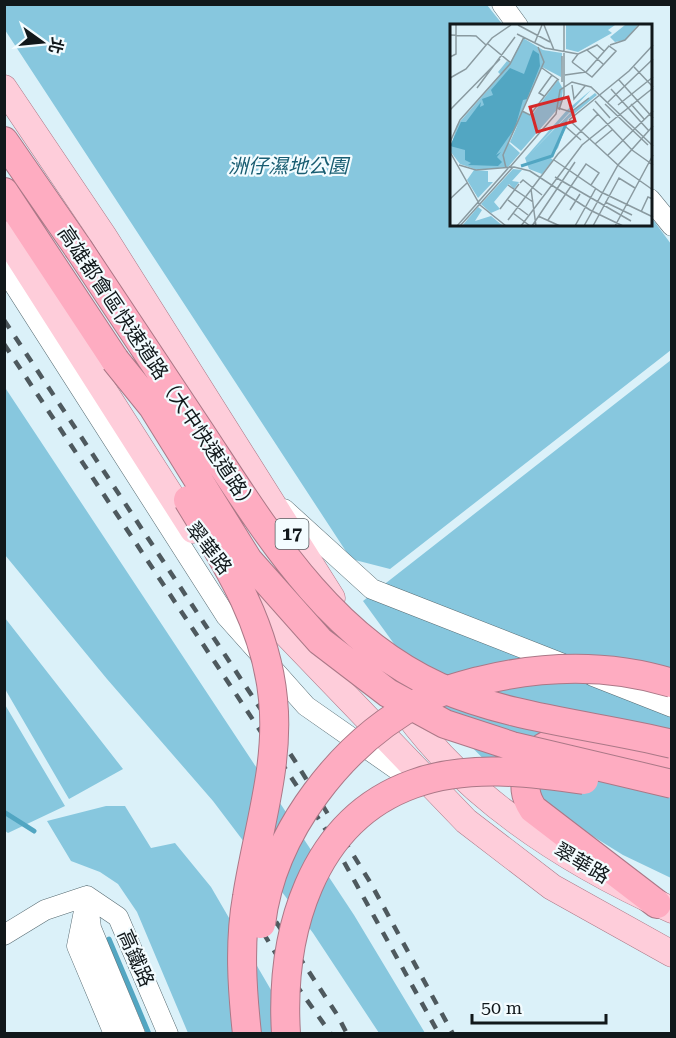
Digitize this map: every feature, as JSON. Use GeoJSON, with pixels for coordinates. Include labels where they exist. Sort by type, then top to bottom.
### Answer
{"type":"FeatureCollection","features":[{"type":"Feature","properties":{"kind":"highway","name":"高雄都會區快速道路（大中快速道路）"},"geometry":{"type":"LineString","coordinates":[[4,141],[270,538],[312,591],[352,630],[393,661],[439,687],[528,714],[672,744]]}},
{"type":"Feature","properties":{"kind":"highway","name":"高雄都會區快速道路（大中快速道路）"},"geometry":{"type":"LineString","coordinates":[[4,192],[115,360],[153,407],[248,560],[320,641],[388,693],[445,724],[512,746],[672,784]]}},
{"type":"Feature","properties":{"kind":"highway"},"geometry":{"type":"LineString","coordinates":[[115,360],[138,412],[232,574],[260,634],[273,700],[271,773],[246,899],[242,944],[247,1034]]}},
{"type":"Feature","properties":{"kind":"highway"},"geometry":{"type":"LineString","coordinates":[[262,1034],[257,1000],[257,962],[263,910],[274,867],[303,810],[327,777],[352,753],[423,700],[460,686],[524,670],[609,669],[672,683]]}},
{"type":"Feature","properties":{"kind":"highway"},"geometry":{"type":"LineString","coordinates":[[664,907],[533,809],[526,798],[524,786],[527,772],[538,751],[557,742],[593,746],[672,762]]}},
{"type":"Feature","properties":{"kind":"highway"},"geometry":{"type":"LineString","coordinates":[[286,1034],[284,995],[289,946],[310,880],[325,854],[342,833],[361,813],[386,796],[413,784],[446,775],[495,772],[548,774],[672,799]]}},
{"type":"Feature","properties":{"kind":"main road","name":"翠華路"},"geometry":{"type":"LineString","coordinates":[[4,88],[103,235],[416,729],[499,808],[566,856],[664,907]]}},
{"type":"Feature","properties":{"kind":"main road","name":"翠華路"},"geometry":{"type":"LineString","coordinates":[[4,234],[205,549],[333,685],[466,821],[552,887],[672,954]]}},
{"type":"Feature","properties":{"kind":"street"},"geometry":{"type":"LineString","coordinates":[[502,4],[517,24]]}},
{"type":"Feature","properties":{"kind":"street"},"geometry":{"type":"LineString","coordinates":[[652,200],[672,226]]}},
{"type":"Feature","properties":{"kind":"street","name":"翠華路"},"geometry":{"type":"LineString","coordinates":[[4,269],[226,616],[306,706],[398,768],[466,821]]}},
{"type":"Feature","properties":{"kind":"street","name":"翠華路"},"geometry":{"type":"LineString","coordinates":[[266,490],[372,589],[672,707]]}},
{"type":"Feature","properties":{"kind":"street"},"geometry":{"type":"LineString","coordinates":[[4,935],[45,910],[87,896],[78,946],[114,1034]]}},
{"type":"Feature","properties":{"kind":"street","name":"高鐵路"},"geometry":{"type":"LineString","coordinates":[[87,896],[91,928],[135,1034]]}},
{"type":"Feature","properties":{"kind":"street","name":"高鐵路"},"geometry":{"type":"LineString","coordinates":[[87,896],[118,917],[168,1034]]}},
{"type":"Feature","properties":{"kind":"green space","name":"洲仔濕地公園"},"geometry":{"type":"Polygon","coordinates":[[[4,5],[487,5],[502,24],[450,24],[450,226],[652,226],[652,218],[671,244],[671,350],[390,569],[351,559],[5,30],[4,5]]]}},
{"type":"Feature","properties":{"kind":"green space"},"geometry":{"type":"Polygon","coordinates":[[[671,360],[671,878],[623,855],[507,783],[461,736],[363,601],[671,360]]]}},
{"type":"Feature","properties":{"kind":"green space"},"geometry":{"type":"Polygon","coordinates":[[[4,386],[354,915],[425,1033],[379,1033],[313,933],[213,801],[107,679],[5,555],[4,386]]]}},
{"type":"Feature","properties":{"kind":"green space"},"geometry":{"type":"Polygon","coordinates":[[[4,618],[123,769],[69,799],[5,689],[4,618]]]}},
{"type":"Feature","properties":{"kind":"green space"},"geometry":{"type":"Polygon","coordinates":[[[4,703],[65,806],[8,833],[4,830],[4,703]]]}},
{"type":"Feature","properties":{"kind":"green space"},"geometry":{"type":"Polygon","coordinates":[[[106,806],[125,806],[151,848],[175,843],[211,887],[296,1033],[188,1033],[137,912],[118,884],[100,872],[71,861],[47,821],[106,806]]]}},
{"type":"Feature","properties":{"kind":"waterway"},"geometry":{"type":"LineString","coordinates":[[4,812],[34,831]]}},
{"type":"Feature","properties":{"kind":"waterway"},"geometry":{"type":"LineString","coordinates":[[109,939],[149,1034]]}},
{"type":"Feature","properties":{"kind":"railway"},"geometry":{"type":"LineString","coordinates":[[4,320],[295,761],[370,882],[453,1034]]}},
{"type":"Feature","properties":{"kind":"railway"},"geometry":{"type":"LineString","coordinates":[[4,344],[328,833],[439,1034]]}},
{"type":"Feature","properties":{"kind":"railway"},"geometry":{"type":"LineString","coordinates":[[265,905],[338,1016],[347,1034]]}},
{"type":"Feature","properties":{"kind":"railway"},"geometry":{"type":"LineString","coordinates":[[253,916],[287,972],[331,1034]]}}]}
